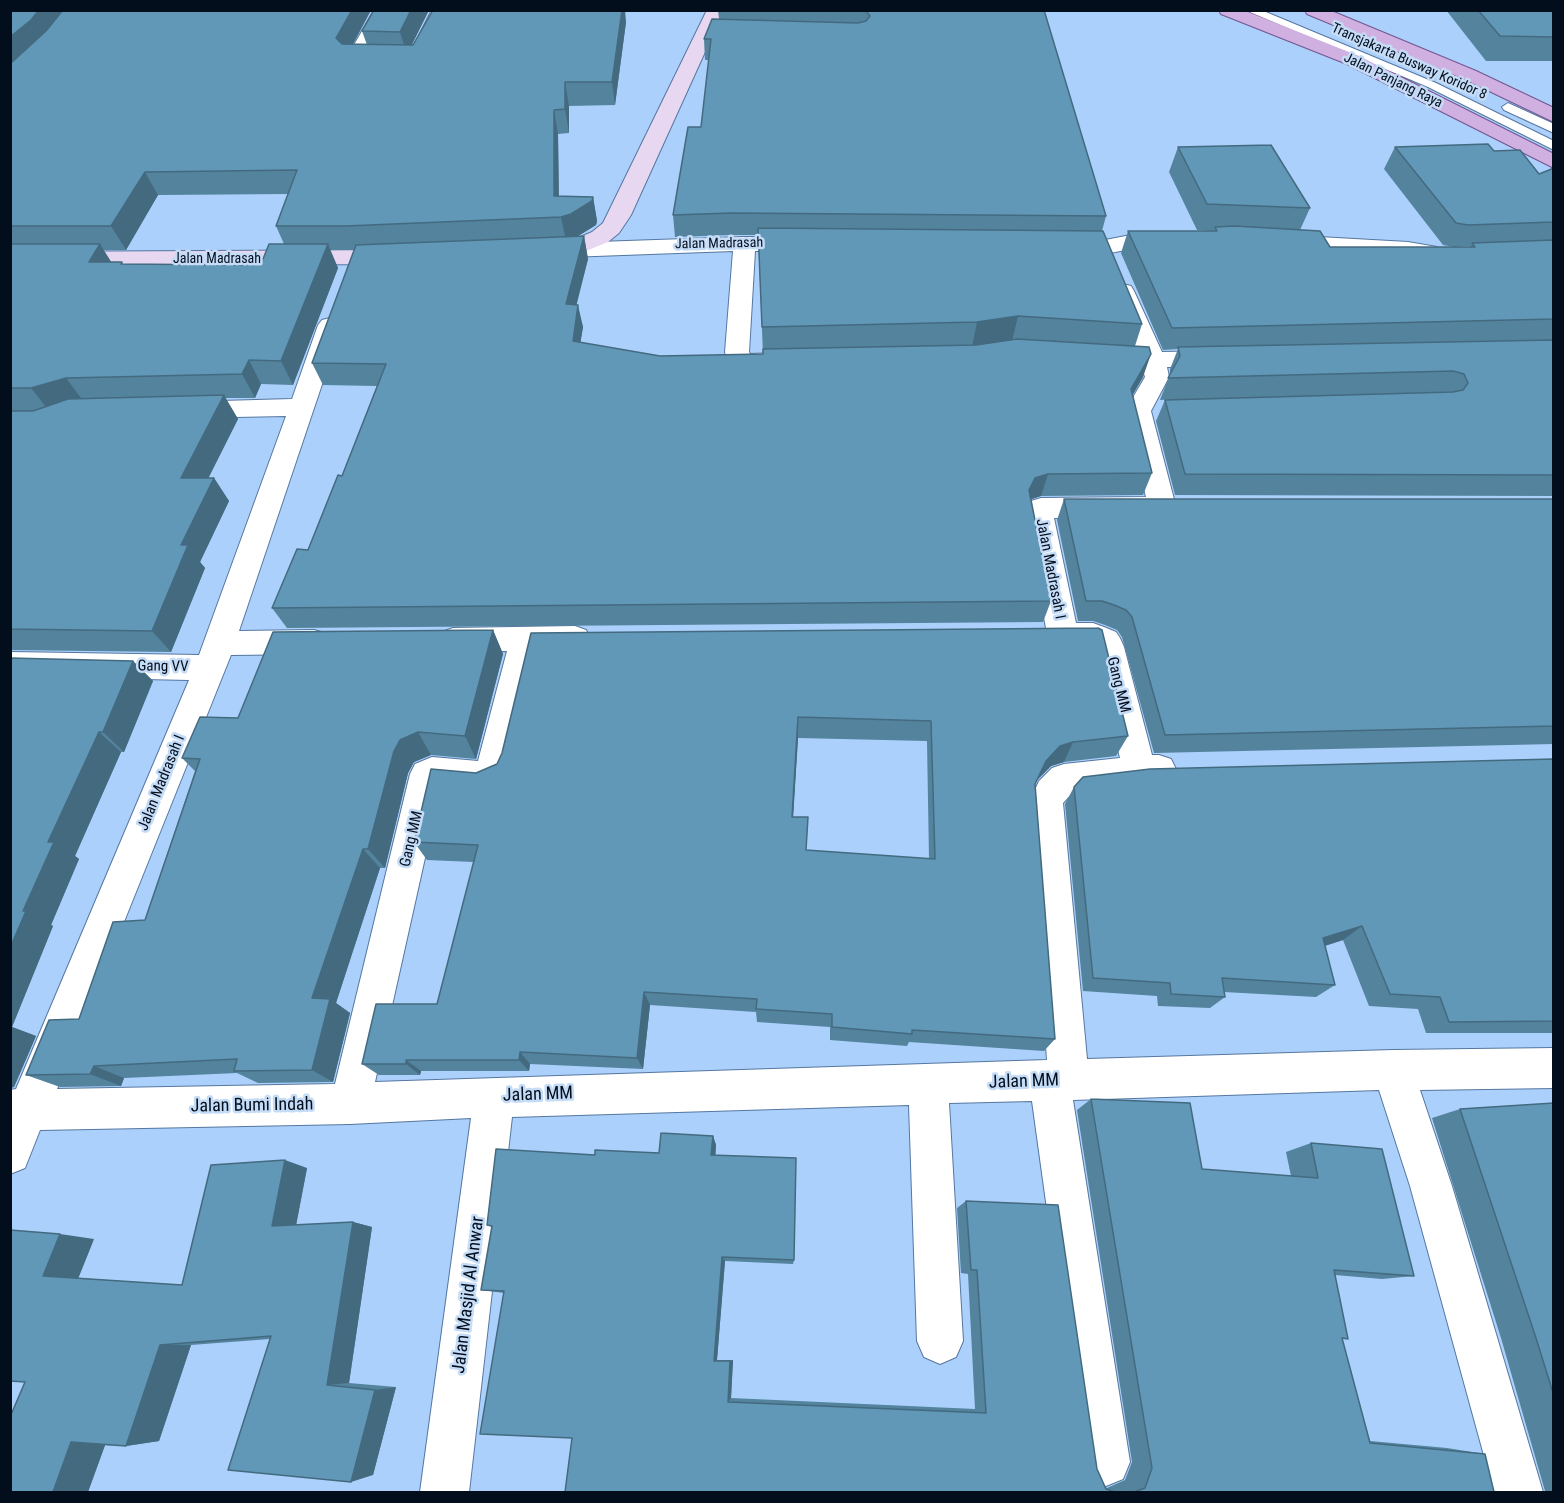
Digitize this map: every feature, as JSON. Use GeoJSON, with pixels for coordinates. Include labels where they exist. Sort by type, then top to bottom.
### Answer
{"type":"FeatureCollection","features":[{"type":"Feature","properties":{"kind":"main road","name":"Jalan Panjang Raya"},"geometry":{"type":"LineString","coordinates":[[1227,10],[1353,60],[1554,162]]}},
{"type":"Feature","properties":{"kind":"main road"},"geometry":{"type":"LineString","coordinates":[[1305,13],[1470,75],[1554,116]]}},
{"type":"Feature","properties":{"kind":"street"},"geometry":{"type":"LineString","coordinates":[[383,10],[355,59],[357,61],[414,62],[441,10]]}},
{"type":"Feature","properties":{"kind":"street","name":"Jalan Madrasah"},"geometry":{"type":"LineString","coordinates":[[568,250],[600,237],[611,228],[620,215],[716,10]]}},
{"type":"Feature","properties":{"kind":"street"},"geometry":{"type":"LineString","coordinates":[[705,33],[728,34]]}},
{"type":"Feature","properties":{"kind":"street"},"geometry":{"type":"LineString","coordinates":[[1047,247],[1105,247],[1136,241],[1185,239]]}},
{"type":"Feature","properties":{"kind":"street"},"geometry":{"type":"LineString","coordinates":[[1260,241],[1408,249],[1454,256]]}},
{"type":"Feature","properties":{"kind":"street"},"geometry":{"type":"LineString","coordinates":[[744,244],[737,352],[739,360],[745,362],[801,361]]}},
{"type":"Feature","properties":{"kind":"street","name":"Jalan Madrasah"},"geometry":{"type":"LineString","coordinates":[[520,252],[744,244],[827,244]]}},
{"type":"Feature","properties":{"kind":"street","name":"Jalan Madrasah I"},"geometry":{"type":"LineString","coordinates":[[1051,634],[1039,511],[1041,508],[1174,507],[1150,411],[1157,377],[1153,360],[1105,247]]}},
{"type":"Feature","properties":{"kind":"street","name":"Jalan Madrasah"},"geometry":{"type":"LineString","coordinates":[[10,259],[414,257]]}},
{"type":"Feature","properties":{"kind":"street","name":"Jalan Madrasah I"},"geometry":{"type":"LineString","coordinates":[[10,1153],[20,1110],[214,656],[300,407],[355,259]]}},
{"type":"Feature","properties":{"kind":"street"},"geometry":{"type":"LineString","coordinates":[[1082,356],[1153,360],[1247,358]]}},
{"type":"Feature","properties":{"kind":"street"},"geometry":{"type":"LineString","coordinates":[[164,410],[300,407]]}},
{"type":"Feature","properties":{"kind":"street","name":"Gang MM"},"geometry":{"type":"LineString","coordinates":[[1051,634],[1093,635],[1105,641],[1139,770]]}},
{"type":"Feature","properties":{"kind":"street"},"geometry":{"type":"LineString","coordinates":[[420,640],[597,638]]}},
{"type":"Feature","properties":{"kind":"street","name":"Gang MM"},"geometry":{"type":"LineString","coordinates":[[350,1104],[427,774],[430,771],[486,776],[492,772],[525,639]]}},
{"type":"Feature","properties":{"kind":"street"},"geometry":{"type":"LineString","coordinates":[[214,656],[337,641]]}},
{"type":"Feature","properties":{"kind":"street","name":"Gang VV"},"geometry":{"type":"LineString","coordinates":[[10,664],[214,656]]}},
{"type":"Feature","properties":{"kind":"street"},"geometry":{"type":"LineString","coordinates":[[1106,1462],[1060,1081],[1046,803],[1051,791],[1064,778],[1139,770],[1186,769]]}},
{"type":"Feature","properties":{"kind":"street","name":"Jalan MM"},"geometry":{"type":"LineString","coordinates":[[494,1097],[1393,1070],[1554,1068]]}},
{"type":"Feature","properties":{"kind":"street"},"geometry":{"type":"LineString","coordinates":[[1393,1070],[1431,1186],[1519,1492]]}},
{"type":"Feature","properties":{"kind":"street"},"geometry":{"type":"LineString","coordinates":[[928,1084],[940,1341]]}},
{"type":"Feature","properties":{"kind":"street","name":"Jalan Bumi Indah"},"geometry":{"type":"LineString","coordinates":[[20,1110],[350,1104],[494,1097]]}},
{"type":"Feature","properties":{"kind":"street","name":"Jalan Masjid Al Anwar"},"geometry":{"type":"LineString","coordinates":[[445,1492],[494,1097]]}},
{"type":"Feature","properties":{"kind":"lane","name":"Transjakarta Busway Koridor 8"},"geometry":{"type":"LineString","coordinates":[[1251,10],[1432,85],[1554,146]]}},
{"type":"Feature","properties":{"kind":"lane","name":"Transjakarta Busway Koridor 8"},"geometry":{"type":"LineString","coordinates":[[1305,13],[1455,82]]}},
{"type":"Feature","properties":{"kind":"lane","name":"Transjakarta Busway Koridor 8"},"geometry":{"type":"LineString","coordinates":[[1496,102],[1554,129]]}},
{"type":"Feature","properties":{"kind":"building"},"geometry":{"type":"Polygon","coordinates":[[[10,10],[39,10],[31,20],[10,37],[10,10]]]}},
{"type":"Feature","properties":{"kind":"building"},"geometry":{"type":"Polygon","coordinates":[[[63,10],[352,10],[336,38],[342,44],[413,45],[433,10],[622,10],[612,82],[565,82],[565,109],[554,110],[554,196],[593,197],[592,201],[571,214],[561,217],[346,226],[276,226],[297,170],[145,172],[111,226],[10,226],[10,64],[46,31],[63,10]]]}},
{"type":"Feature","properties":{"kind":"building"},"geometry":{"type":"Polygon","coordinates":[[[374,10],[411,10],[400,32],[362,31],[374,10]]]}},
{"type":"Feature","properties":{"kind":"building"},"geometry":{"type":"Polygon","coordinates":[[[864,10],[1044,10],[1106,216],[731,213],[673,215],[688,127],[701,127],[711,39],[704,39],[712,19],[858,23],[866,21],[870,16],[864,10]]]}},
{"type":"Feature","properties":{"kind":"building"},"geometry":{"type":"Polygon","coordinates":[[[1478,10],[1554,10],[1554,37],[1500,36],[1478,10]]]}},
{"type":"Feature","properties":{"kind":"building"},"geometry":{"type":"Polygon","coordinates":[[[1488,144],[1494,151],[1520,150],[1539,174],[1554,168],[1554,222],[1468,225],[1456,223],[1395,147],[1488,144]]]}},
{"type":"Feature","properties":{"kind":"building"},"geometry":{"type":"Polygon","coordinates":[[[1271,145],[1310,208],[1207,204],[1178,147],[1271,145]]]}},
{"type":"Feature","properties":{"kind":"building"},"geometry":{"type":"Polygon","coordinates":[[[1215,227],[1320,231],[1330,247],[1475,247],[1472,243],[1554,240],[1554,319],[1172,328],[1128,231],[1217,231],[1215,227]]]}},
{"type":"Feature","properties":{"kind":"building"},"geometry":{"type":"Polygon","coordinates":[[[758,228],[1103,231],[1142,324],[1018,316],[977,322],[762,327],[758,228]]]}},
{"type":"Feature","properties":{"kind":"building"},"geometry":{"type":"Polygon","coordinates":[[[584,236],[566,304],[578,305],[573,341],[660,356],[763,354],[763,349],[976,345],[1017,339],[1149,347],[1151,354],[1131,389],[1152,473],[1048,474],[1035,478],[1029,490],[1051,601],[272,608],[297,549],[308,550],[338,475],[342,476],[386,364],[312,363],[356,245],[584,236]]]}},
{"type":"Feature","properties":{"kind":"building"},"geometry":{"type":"Polygon","coordinates":[[[10,244],[100,244],[89,262],[243,265],[246,259],[263,259],[269,244],[328,244],[281,361],[249,360],[242,374],[66,378],[31,388],[10,388],[10,244]]]}},
{"type":"Feature","properties":{"kind":"building"},"geometry":{"type":"Polygon","coordinates":[[[1554,340],[1554,475],[1185,474],[1165,400],[1453,392],[1463,390],[1468,383],[1464,374],[1453,371],[1168,378],[1180,356],[1178,347],[1554,340]]]}},
{"type":"Feature","properties":{"kind":"building"},"geometry":{"type":"Polygon","coordinates":[[[224,395],[181,478],[214,478],[181,545],[188,545],[152,631],[10,629],[10,411],[33,411],[68,399],[224,395]]]}},
{"type":"Feature","properties":{"kind":"building"},"geometry":{"type":"Polygon","coordinates":[[[1064,499],[1554,499],[1554,726],[1165,735],[1132,617],[1126,610],[1114,605],[1102,601],[1086,601],[1064,499]]]}},
{"type":"Feature","properties":{"kind":"building"},"geometry":{"type":"Polygon","coordinates":[[[1098,628],[1102,630],[1128,736],[1073,742],[1060,746],[1046,761],[1035,784],[1055,1039],[912,1030],[912,1034],[832,1027],[832,1014],[756,1009],[757,999],[644,992],[637,1058],[520,1052],[519,1060],[406,1060],[406,1064],[362,1064],[376,1004],[437,1004],[478,845],[414,842],[431,769],[476,773],[497,764],[502,753],[531,633],[1098,628]],[[798,717],[792,817],[808,817],[806,850],[935,859],[931,721],[798,717]]]}},
{"type":"Feature","properties":{"kind":"building"},"geometry":{"type":"Polygon","coordinates":[[[493,630],[465,736],[418,732],[400,740],[394,751],[368,849],[363,849],[312,998],[330,999],[312,1070],[234,1071],[237,1059],[94,1066],[90,1074],[26,1075],[49,1020],[79,1019],[113,922],[145,920],[200,759],[182,758],[200,717],[238,718],[273,632],[493,630]]]}},
{"type":"Feature","properties":{"kind":"building"},"geometry":{"type":"Polygon","coordinates":[[[10,658],[133,661],[103,732],[99,732],[48,842],[54,842],[23,911],[26,911],[10,948],[10,658]]]}},
{"type":"Feature","properties":{"kind":"building"},"geometry":{"type":"Polygon","coordinates":[[[1554,759],[1554,1021],[1449,1022],[1440,997],[1390,994],[1362,926],[1323,938],[1335,985],[1222,978],[1225,997],[1171,994],[1170,983],[1093,978],[1074,787],[1083,777],[1150,769],[1554,759]]]}},
{"type":"Feature","properties":{"kind":"building"},"geometry":{"type":"Polygon","coordinates":[[[1091,1099],[1190,1103],[1202,1169],[1318,1178],[1311,1143],[1382,1149],[1414,1276],[1334,1270],[1348,1339],[1342,1338],[1370,1443],[1485,1454],[1494,1492],[1134,1492],[1145,1488],[1152,1468],[1091,1099]]]}},
{"type":"Feature","properties":{"kind":"building"},"geometry":{"type":"Polygon","coordinates":[[[1554,1103],[1554,1396],[1460,1109],[1554,1103]]]}},
{"type":"Feature","properties":{"kind":"building"},"geometry":{"type":"Polygon","coordinates":[[[661,1133],[713,1136],[711,1155],[796,1158],[794,1260],[722,1257],[714,1361],[730,1361],[728,1402],[986,1413],[977,1270],[971,1270],[966,1201],[1058,1205],[1097,1469],[1106,1489],[1115,1492],[565,1492],[572,1438],[480,1434],[504,1291],[481,1290],[492,1226],[487,1225],[496,1149],[595,1155],[595,1150],[659,1153],[661,1133]]]}},
{"type":"Feature","properties":{"kind":"building"},"geometry":{"type":"Polygon","coordinates":[[[285,1160],[272,1226],[353,1222],[327,1385],[375,1390],[351,1482],[228,1470],[271,1336],[160,1345],[126,1446],[71,1442],[53,1492],[10,1492],[10,1417],[25,1382],[10,1381],[10,1230],[60,1234],[43,1276],[182,1285],[211,1165],[285,1160]]]}}]}
